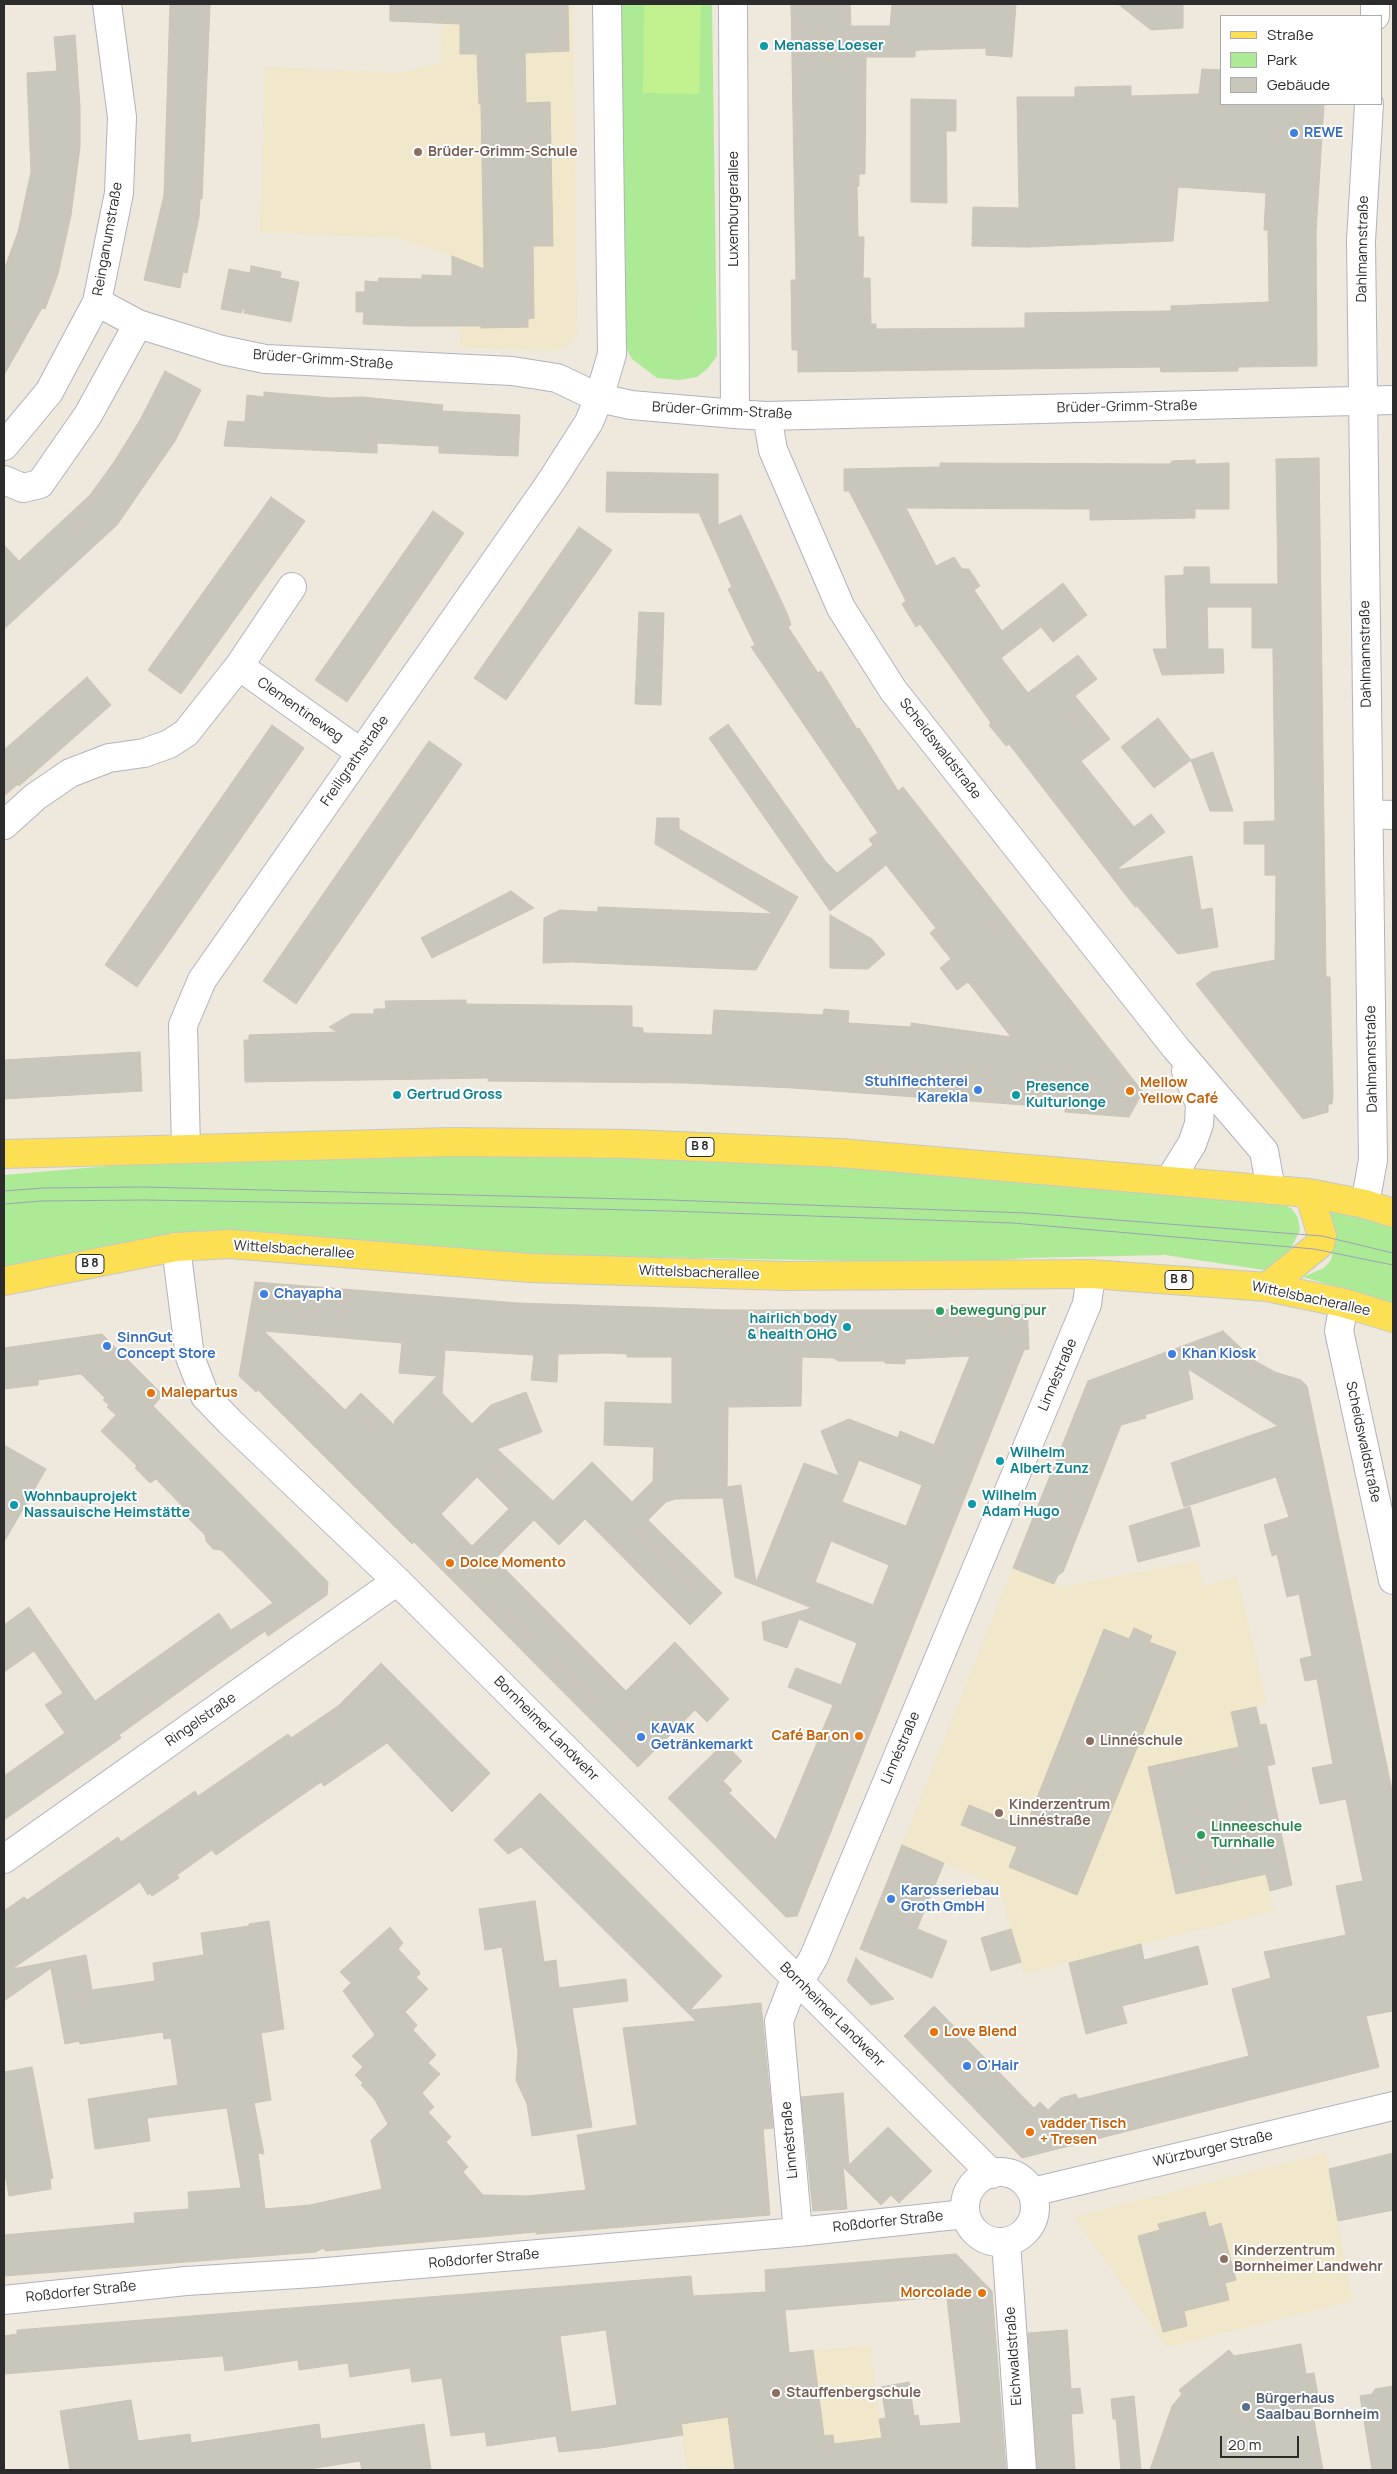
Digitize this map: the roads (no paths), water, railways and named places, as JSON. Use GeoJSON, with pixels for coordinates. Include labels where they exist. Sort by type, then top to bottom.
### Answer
{"type":"FeatureCollection","features":[{"type":"Feature","properties":{"kind":"main road","name":"B 8"},"geometry":{"type":"LineString","coordinates":[[4,1154],[453,1142],[631,1144],[840,1154],[1309,1193],[1365,1204],[1393,1213]]}},
{"type":"Feature","properties":{"kind":"main road"},"geometry":{"type":"LineString","coordinates":[[1267,1287],[1320,1244],[1322,1236],[1309,1193]]}},
{"type":"Feature","properties":{"kind":"main road","name":"Wittelsbacherallee"},"geometry":{"type":"LineString","coordinates":[[4,1281],[176,1246],[230,1244],[549,1269],[785,1276],[1091,1274],[1267,1287],[1344,1303],[1393,1318]]}},
{"type":"Feature","properties":{"kind":"street","name":"Reinganumstraße"},"geometry":{"type":"LineString","coordinates":[[4,446],[49,392],[97,302],[119,193],[122,117],[107,4]]}},
{"type":"Feature","properties":{"kind":"street"},"geometry":{"type":"LineString","coordinates":[[599,398],[612,354],[607,4]]}},
{"type":"Feature","properties":{"kind":"street","name":"Luxemburgerallee"},"geometry":{"type":"LineString","coordinates":[[733,4],[735,414]]}},
{"type":"Feature","properties":{"kind":"street","name":"Dahlmannstraße"},"geometry":{"type":"LineString","coordinates":[[1365,1204],[1373,1160],[1381,815],[1362,401],[1361,241],[1369,105]]}},
{"type":"Feature","properties":{"kind":"street","name":"Brüder-Grimm-Straße"},"geometry":{"type":"LineString","coordinates":[[97,302],[138,324],[222,350],[266,359],[512,371],[558,378],[599,398],[631,405],[735,414],[767,416],[1393,400]]}},
{"type":"Feature","properties":{"kind":"street"},"geometry":{"type":"LineString","coordinates":[[4,480],[23,488],[40,484],[88,415],[138,324]]}},
{"type":"Feature","properties":{"kind":"street","name":"Freiligrathstraße"},"geometry":{"type":"LineString","coordinates":[[186,1148],[183,1024],[202,980],[550,483],[589,422],[599,398]]}},
{"type":"Feature","properties":{"kind":"street","name":"Scheidswaldstraße"},"geometry":{"type":"LineString","coordinates":[[767,416],[773,450],[841,608],[893,690],[1175,1047],[1264,1151],[1271,1190]]}},
{"type":"Feature","properties":{"kind":"street"},"geometry":{"type":"LineString","coordinates":[[4,826],[35,797],[70,773],[109,758],[144,753],[169,744],[186,733],[239,666],[292,587]]}},
{"type":"Feature","properties":{"kind":"street","name":"Clementineweg"},"geometry":{"type":"LineString","coordinates":[[239,666],[361,753]]}},
{"type":"Feature","properties":{"kind":"street","name":"Scheidswaldstraße"},"geometry":{"type":"LineString","coordinates":[[1169,1181],[1192,1144],[1200,1124],[1200,1104],[1175,1047]]}},
{"type":"Feature","properties":{"kind":"street","name":"Bornheimer Landwehr"},"geometry":{"type":"LineString","coordinates":[[176,1246],[190,1357],[206,1396],[230,1422],[397,1581],[796,1985],[992,2174]]}},
{"type":"Feature","properties":{"kind":"street","name":"Linnéstraße"},"geometry":{"type":"LineString","coordinates":[[798,2232],[780,2021],[796,1985],[814,1957],[1087,1304],[1091,1274]]}},
{"type":"Feature","properties":{"kind":"street","name":"Scheidswaldstraße"},"geometry":{"type":"LineString","coordinates":[[1344,1303],[1340,1330],[1393,1580]]}},
{"type":"Feature","properties":{"kind":"street","name":"Ringelstraße"},"geometry":{"type":"LineString","coordinates":[[4,1859],[397,1581]]}},
{"type":"Feature","properties":{"kind":"street","name":"Würzburger Straße"},"geometry":{"type":"LineString","coordinates":[[1032,2192],[1393,2106]]}},
{"type":"Feature","properties":{"kind":"street"},"geometry":{"type":"LineString","coordinates":[[1008,2172],[1025,2181],[1032,2192],[1035,2214],[1029,2227],[1020,2237],[1006,2242],[990,2241],[981,2238],[968,2224],[964,2214],[964,2199],[973,2182],[984,2174],[1008,2172]]}},
{"type":"Feature","properties":{"kind":"street","name":"Roßdorfer Straße"},"geometry":{"type":"LineString","coordinates":[[4,2300],[186,2281],[314,2273],[798,2232],[964,2214]]}},
{"type":"Feature","properties":{"kind":"street","name":"Eichwaldstraße"},"geometry":{"type":"LineString","coordinates":[[1006,2242],[1022,2470]]}},
{"type":"Feature","properties":{"kind":"tram line"},"geometry":{"type":"LineString","coordinates":[[4,1191],[43,1188],[142,1187],[669,1200],[1027,1213],[1322,1236],[1393,1253]]}},
{"type":"Feature","properties":{"kind":"tram line"},"geometry":{"type":"LineString","coordinates":[[4,1204],[42,1201],[143,1200],[400,1204],[1013,1223],[1314,1249],[1393,1265]]}},
{"type":"Feature","properties":{"kind":"place","name":"Menasse Loeser"},"geometry":{"type":"Point","coordinates":[764,46]}},
{"type":"Feature","properties":{"kind":"place","name":"REWE"},"geometry":{"type":"Point","coordinates":[1294,133]}},
{"type":"Feature","properties":{"kind":"place","name":"Brüder-Grimm-Schule"},"geometry":{"type":"Point","coordinates":[418,152]}},
{"type":"Feature","properties":{"kind":"place","name":"Stuhlflechterei Karekla"},"geometry":{"type":"Point","coordinates":[978,1090]}},
{"type":"Feature","properties":{"kind":"place","name":"Mellow Yellow Café"},"geometry":{"type":"Point","coordinates":[1130,1091]}},
{"type":"Feature","properties":{"kind":"place","name":"Gertrud Gross"},"geometry":{"type":"Point","coordinates":[397,1095]}},
{"type":"Feature","properties":{"kind":"place","name":"Presence Kulturlonge"},"geometry":{"type":"Point","coordinates":[1016,1095]}},
{"type":"Feature","properties":{"kind":"place","name":"Chayapha"},"geometry":{"type":"Point","coordinates":[264,1294]}},
{"type":"Feature","properties":{"kind":"place","name":"bewegung pur"},"geometry":{"type":"Point","coordinates":[940,1311]}},
{"type":"Feature","properties":{"kind":"place","name":"hairlich body & health OHG"},"geometry":{"type":"Point","coordinates":[847,1327]}},
{"type":"Feature","properties":{"kind":"place","name":"SinnGut Concept Store"},"geometry":{"type":"Point","coordinates":[107,1346]}},
{"type":"Feature","properties":{"kind":"place","name":"Khan Kiosk"},"geometry":{"type":"Point","coordinates":[1172,1354]}},
{"type":"Feature","properties":{"kind":"place","name":"Malepartus"},"geometry":{"type":"Point","coordinates":[151,1393]}},
{"type":"Feature","properties":{"kind":"place","name":"Wilhelm Albert Zunz"},"geometry":{"type":"Point","coordinates":[1000,1461]}},
{"type":"Feature","properties":{"kind":"place","name":"Wilhelm Adam Hugo"},"geometry":{"type":"Point","coordinates":[972,1504]}},
{"type":"Feature","properties":{"kind":"place","name":"Wohnbauprojekt Nassauische Heimstätte"},"geometry":{"type":"Point","coordinates":[14,1505]}},
{"type":"Feature","properties":{"kind":"place","name":"Dolce Momento"},"geometry":{"type":"Point","coordinates":[450,1563]}},
{"type":"Feature","properties":{"kind":"place","name":"Café Bar on"},"geometry":{"type":"Point","coordinates":[859,1736]}},
{"type":"Feature","properties":{"kind":"place","name":"KAVAK Getränkemarkt"},"geometry":{"type":"Point","coordinates":[641,1737]}},
{"type":"Feature","properties":{"kind":"place","name":"Linnéschule"},"geometry":{"type":"Point","coordinates":[1090,1741]}},
{"type":"Feature","properties":{"kind":"place","name":"Kinderzentrum Linnéstraße"},"geometry":{"type":"Point","coordinates":[999,1813]}},
{"type":"Feature","properties":{"kind":"place","name":"Linneeschule Turnhalle"},"geometry":{"type":"Point","coordinates":[1201,1835]}},
{"type":"Feature","properties":{"kind":"place","name":"Karosseriebau Groth GmbH"},"geometry":{"type":"Point","coordinates":[891,1899]}},
{"type":"Feature","properties":{"kind":"place","name":"Love Blend"},"geometry":{"type":"Point","coordinates":[934,2032]}},
{"type":"Feature","properties":{"kind":"place","name":"O'Hair"},"geometry":{"type":"Point","coordinates":[967,2066]}},
{"type":"Feature","properties":{"kind":"place","name":"vadder Tisch + Tresen"},"geometry":{"type":"Point","coordinates":[1030,2132]}},
{"type":"Feature","properties":{"kind":"place","name":"Kinderzentrum Bornheimer Landwehr"},"geometry":{"type":"Point","coordinates":[1224,2259]}},
{"type":"Feature","properties":{"kind":"place","name":"Morcolade"},"geometry":{"type":"Point","coordinates":[982,2293]}},
{"type":"Feature","properties":{"kind":"place","name":"Stauffenbergschule"},"geometry":{"type":"Point","coordinates":[776,2393]}},
{"type":"Feature","properties":{"kind":"place","name":"Bürgerhaus Saalbau Bornheim"},"geometry":{"type":"Point","coordinates":[1246,2407]}}]}
